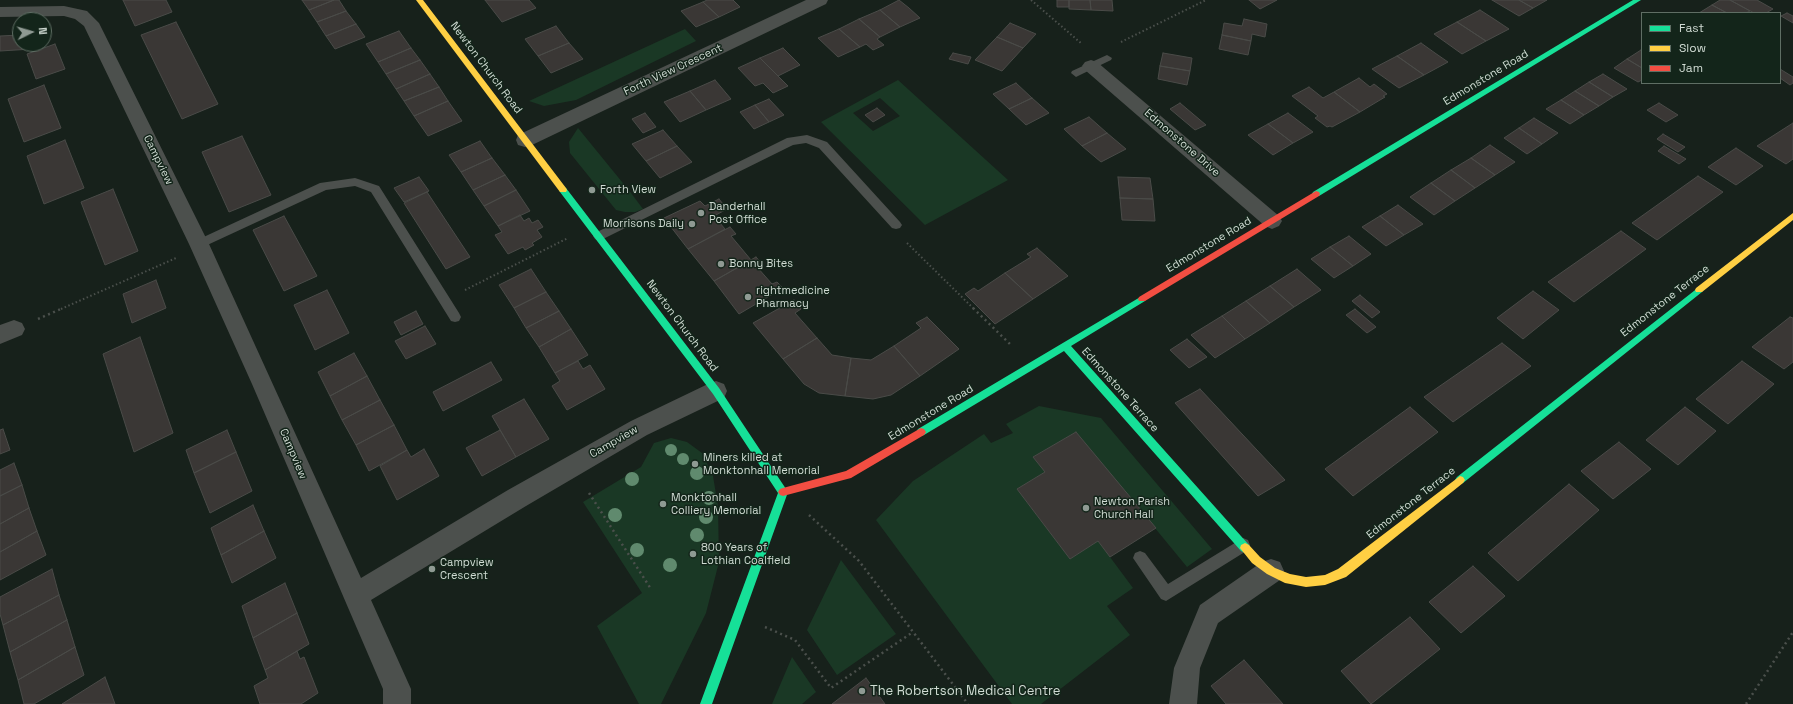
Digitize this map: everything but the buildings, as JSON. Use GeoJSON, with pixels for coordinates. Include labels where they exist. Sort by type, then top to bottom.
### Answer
{"type":"FeatureCollection","features":[{"type":"Feature","properties":{"kind":"street","name":"Newton Church Road"},"geometry":{"type":"LineString","coordinates":[[419,0],[716,391],[783,492]]}},
{"type":"Feature","properties":{"kind":"street","name":"Forth View Crescent"},"geometry":{"type":"LineString","coordinates":[[525,140],[820,0]]}},
{"type":"Feature","properties":{"kind":"street","name":"Edmonstone Road"},"geometry":{"type":"LineString","coordinates":[[783,492],[848,475],[1033,366],[1638,0]]}},
{"type":"Feature","properties":{"kind":"street","name":"Campview"},"geometry":{"type":"LineString","coordinates":[[0,12],[64,11],[81,15],[91,23],[200,245],[263,384],[355,596],[516,498],[639,428],[716,391]]}},
{"type":"Feature","properties":{"kind":"street","name":"Edmonstone Drive"},"geometry":{"type":"LineString","coordinates":[[1094,63],[1272,221]]}},
{"type":"Feature","properties":{"kind":"street","name":"Edmonstone Terrace"},"geometry":{"type":"LineString","coordinates":[[1065,346],[1256,560],[1271,571],[1289,579],[1306,582],[1325,580],[1342,573],[1793,216]]}},
{"type":"Feature","properties":{"kind":"street"},"geometry":{"type":"LineString","coordinates":[[706,704],[783,492]]}},
{"type":"Feature","properties":{"kind":"street"},"geometry":{"type":"LineString","coordinates":[[1183,704],[1187,668],[1209,614],[1271,571]]}},
{"type":"Feature","properties":{"kind":"street"},"geometry":{"type":"LineString","coordinates":[[355,596],[397,690],[396,704]]}},
{"type":"Feature","properties":{"kind":"lane"},"geometry":{"type":"LineString","coordinates":[[599,236],[790,141],[807,139],[823,145],[896,225]]}},
{"type":"Feature","properties":{"kind":"lane"},"geometry":{"type":"LineString","coordinates":[[200,245],[324,186],[354,182],[375,189],[455,317]]}},
{"type":"Feature","properties":{"kind":"lane"},"geometry":{"type":"LineString","coordinates":[[1140,558],[1166,594],[1243,545]]}},
{"type":"Feature","properties":{"kind":"path"},"geometry":{"type":"LineString","coordinates":[[1031,0],[1094,63],[1206,0]]}},
{"type":"Feature","properties":{"kind":"path"},"geometry":{"type":"LineString","coordinates":[[445,300],[591,226]]}},
{"type":"Feature","properties":{"kind":"path"},"geometry":{"type":"LineString","coordinates":[[907,243],[1033,366]]}},
{"type":"Feature","properties":{"kind":"path"},"geometry":{"type":"LineString","coordinates":[[7,332],[200,245]]}},
{"type":"Feature","properties":{"kind":"path"},"geometry":{"type":"LineString","coordinates":[[783,492],[859,561],[968,704]]}},
{"type":"Feature","properties":{"kind":"path"},"geometry":{"type":"LineString","coordinates":[[589,493],[651,589]]}},
{"type":"Feature","properties":{"kind":"path"},"geometry":{"type":"LineString","coordinates":[[738,616],[795,640],[831,688],[913,632]]}},
{"type":"Feature","properties":{"kind":"path"},"geometry":{"type":"LineString","coordinates":[[1746,704],[1793,632]]}},
{"type":"Feature","properties":{"kind":"green space"},"geometry":{"type":"Polygon","coordinates":[[[685,29],[696,41],[576,100],[544,106],[529,101],[685,29]]]}},
{"type":"Feature","properties":{"kind":"green space"},"geometry":{"type":"Polygon","coordinates":[[[898,80],[1008,180],[925,225],[821,122],[898,80]],[[880,98],[853,113],[873,131],[900,116],[880,98]]]}},
{"type":"Feature","properties":{"kind":"green space"},"geometry":{"type":"Polygon","coordinates":[[[578,128],[643,209],[635,212],[616,210],[570,153],[569,142],[578,128]]]}},
{"type":"Feature","properties":{"kind":"green space"},"geometry":{"type":"Polygon","coordinates":[[[1039,406],[1101,418],[1212,549],[1187,567],[1076,432],[1033,457],[1045,472],[1017,489],[1070,559],[1098,541],[1133,588],[1107,606],[1130,635],[1041,704],[1012,704],[876,520],[913,481],[984,434],[991,443],[1013,433],[1006,424],[1039,406]]]}},
{"type":"Feature","properties":{"kind":"green space"},"geometry":{"type":"Polygon","coordinates":[[[671,438],[687,442],[702,453],[713,476],[718,506],[719,562],[706,613],[661,704],[639,704],[597,626],[642,593],[583,502],[641,467],[654,443],[671,438]]]}},
{"type":"Feature","properties":{"kind":"green space"},"geometry":{"type":"Polygon","coordinates":[[[841,560],[896,634],[837,675],[807,630],[841,560]]]}},
{"type":"Feature","properties":{"kind":"green space"},"geometry":{"type":"Polygon","coordinates":[[[792,657],[816,692],[802,704],[772,704],[792,657]]]}},
{"type":"Feature","properties":{"kind":"traffic: fast"},"geometry":{"type":"LineString","coordinates":[[1316,194],[1638,0]]}},
{"type":"Feature","properties":{"kind":"traffic: fast"},"geometry":{"type":"LineString","coordinates":[[563,190],[716,391],[783,492]]}},
{"type":"Feature","properties":{"kind":"traffic: fast"},"geometry":{"type":"LineString","coordinates":[[1460,480],[1699,290]]}},
{"type":"Feature","properties":{"kind":"traffic: fast"},"geometry":{"type":"LineString","coordinates":[[921,432],[1142,299]]}},
{"type":"Feature","properties":{"kind":"traffic: fast"},"geometry":{"type":"LineString","coordinates":[[1065,346],[1245,548]]}},
{"type":"Feature","properties":{"kind":"traffic: fast"},"geometry":{"type":"LineString","coordinates":[[706,704],[783,492]]}},
{"type":"Feature","properties":{"kind":"traffic: slow"},"geometry":{"type":"LineString","coordinates":[[419,0],[563,190]]}},
{"type":"Feature","properties":{"kind":"traffic: slow"},"geometry":{"type":"LineString","coordinates":[[1699,290],[1793,216]]}},
{"type":"Feature","properties":{"kind":"traffic: slow"},"geometry":{"type":"LineString","coordinates":[[1245,548],[1256,560],[1271,571],[1289,579],[1306,582],[1325,580],[1342,573],[1460,480]]}},
{"type":"Feature","properties":{"kind":"traffic: jam"},"geometry":{"type":"LineString","coordinates":[[1142,299],[1316,194]]}},
{"type":"Feature","properties":{"kind":"traffic: jam"},"geometry":{"type":"LineString","coordinates":[[783,492],[848,475],[921,432]]}},
{"type":"Feature","properties":{"kind":"place","name":"Forth View"},"geometry":{"type":"Point","coordinates":[592,190]}},
{"type":"Feature","properties":{"kind":"place","name":"Danderhall Post Office"},"geometry":{"type":"Point","coordinates":[701,213]}},
{"type":"Feature","properties":{"kind":"place","name":"Morrisons Daily"},"geometry":{"type":"Point","coordinates":[692,224]}},
{"type":"Feature","properties":{"kind":"place","name":"Bonny Bites"},"geometry":{"type":"Point","coordinates":[721,264]}},
{"type":"Feature","properties":{"kind":"place","name":"rightmedicine Pharmacy"},"geometry":{"type":"Point","coordinates":[748,297]}},
{"type":"Feature","properties":{"kind":"place","name":"Miners killed at Monktonhall Memorial"},"geometry":{"type":"Point","coordinates":[695,464]}},
{"type":"Feature","properties":{"kind":"place","name":"Monktonhall Colliery Memorial"},"geometry":{"type":"Point","coordinates":[663,504]}},
{"type":"Feature","properties":{"kind":"place","name":"Newton Parish Church Hall"},"geometry":{"type":"Point","coordinates":[1086,508]}},
{"type":"Feature","properties":{"kind":"place","name":"800 Years of Lothian Coalfield"},"geometry":{"type":"Point","coordinates":[693,554]}},
{"type":"Feature","properties":{"kind":"place","name":"Campview Crescent"},"geometry":{"type":"Point","coordinates":[432,569]}},
{"type":"Feature","properties":{"kind":"place","name":"The Robertson Medical Centre"},"geometry":{"type":"Point","coordinates":[862,691]}}]}
